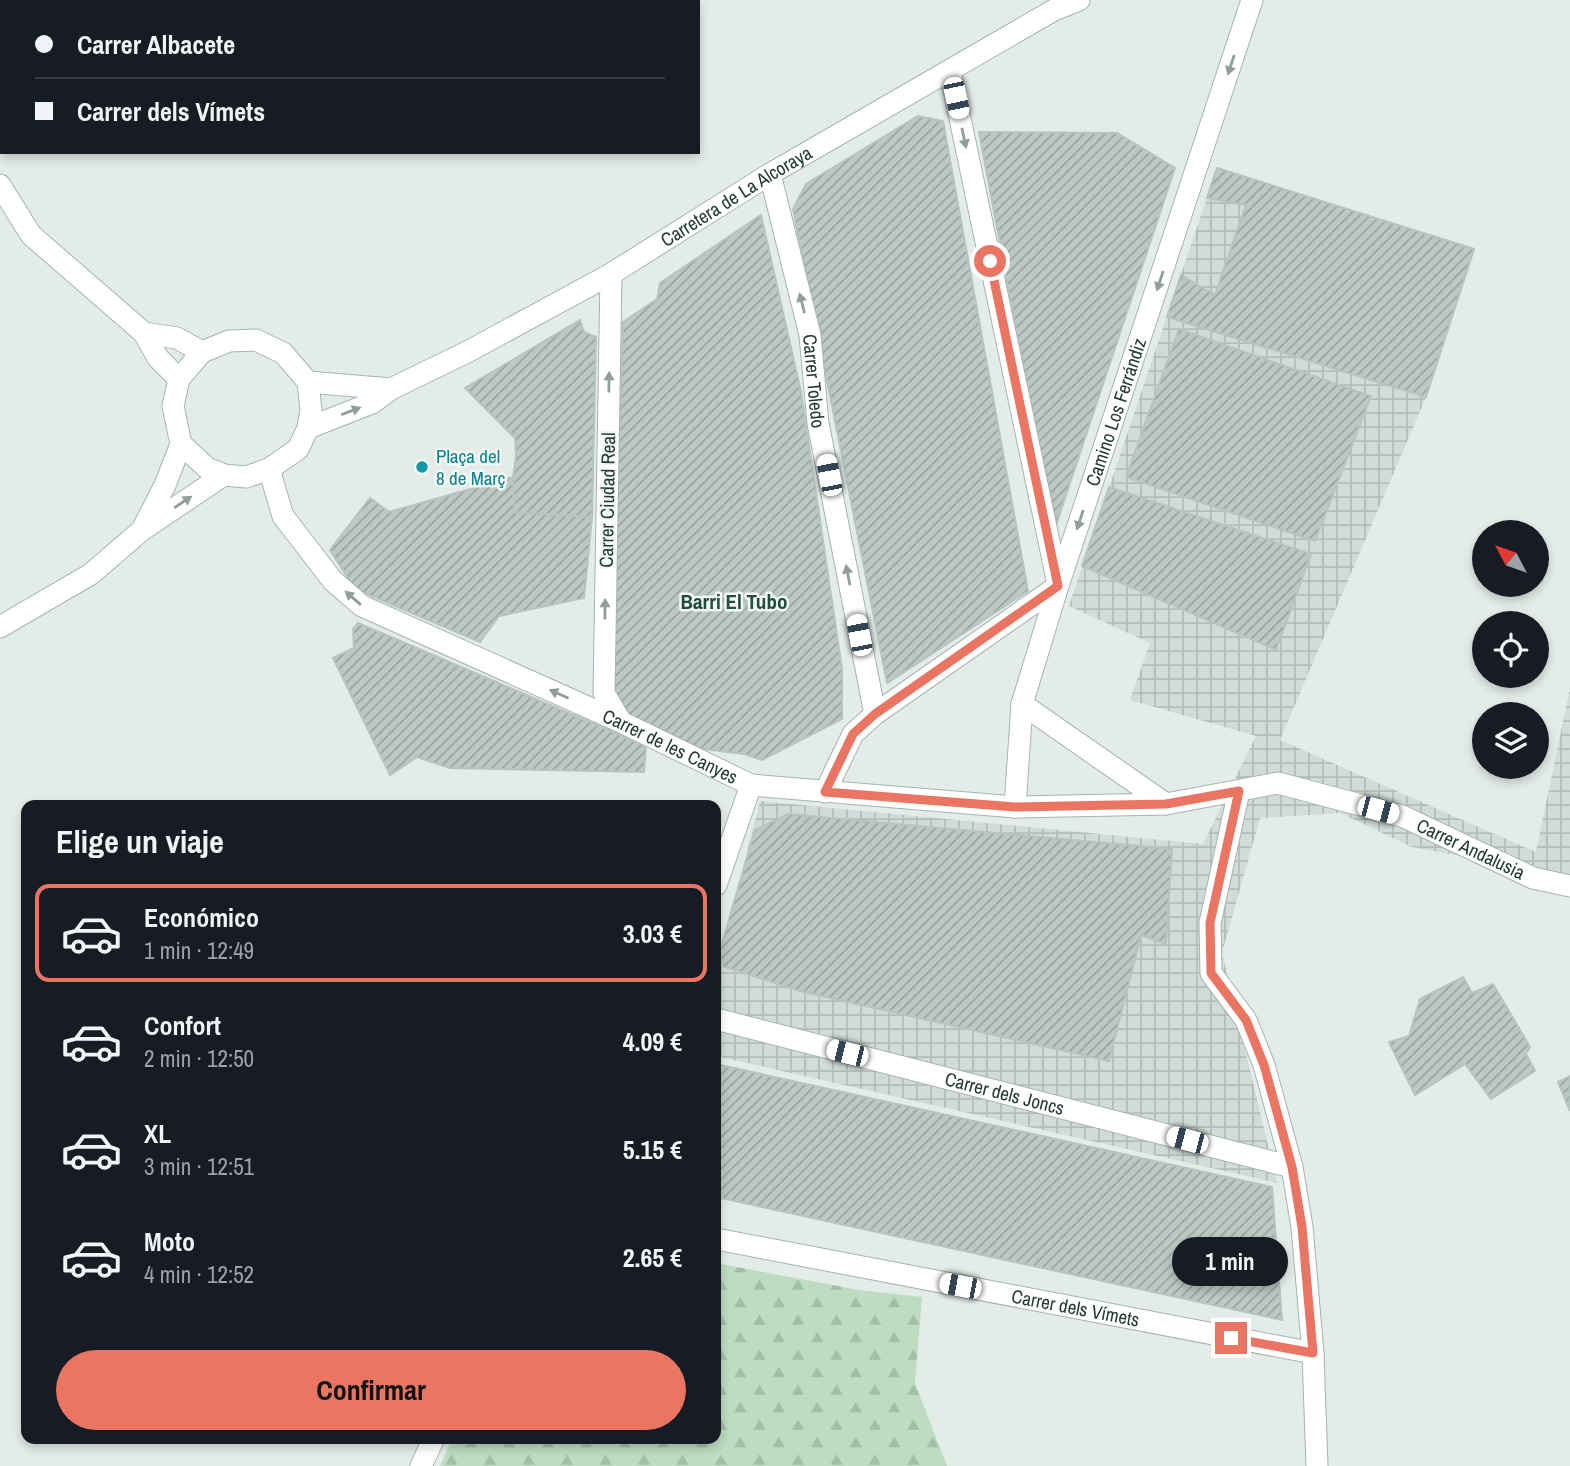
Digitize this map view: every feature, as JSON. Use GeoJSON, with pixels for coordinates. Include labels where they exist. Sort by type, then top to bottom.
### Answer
{"type":"FeatureCollection","features":[{"type":"Feature","properties":{"kind":"street","name":"Carretera de La Alcoraya"},"geometry":{"type":"LineString","coordinates":[[308,428],[372,403],[391,389],[469,351],[611,274],[770,174],[1054,10],[1079,0]]}},
{"type":"Feature","properties":{"kind":"street","name":"Camino Los Ferrándiz"},"geometry":{"type":"LineString","coordinates":[[1015,807],[1022,704],[1058,586],[1252,0]]}},
{"type":"Feature","properties":{"kind":"street"},"geometry":{"type":"LineString","coordinates":[[825,792],[853,734],[875,714],[1058,586],[950,71]]}},
{"type":"Feature","properties":{"kind":"street","name":"Carrer Toledo"},"geometry":{"type":"LineString","coordinates":[[770,174],[810,335],[818,422],[875,714]]}},
{"type":"Feature","properties":{"kind":"street"},"geometry":{"type":"LineString","coordinates":[[0,185],[31,235],[144,333],[158,358],[180,379]]}},
{"type":"Feature","properties":{"kind":"street","name":"Carrer Ciudad Real"},"geometry":{"type":"LineString","coordinates":[[611,274],[604,693],[621,722]]}},
{"type":"Feature","properties":{"kind":"street"},"geometry":{"type":"LineString","coordinates":[[144,333],[177,338],[202,352]]}},
{"type":"Feature","properties":{"kind":"street"},"geometry":{"type":"LineString","coordinates":[[142,530],[165,485],[181,444],[173,406],[180,379],[202,352],[229,341],[256,340],[283,353],[308,382],[311,410],[308,428],[298,449],[269,469],[246,477],[224,475],[207,468],[181,444]]}},
{"type":"Feature","properties":{"kind":"street"},"geometry":{"type":"LineString","coordinates":[[308,382],[391,389]]}},
{"type":"Feature","properties":{"kind":"street","name":"Carrer de les Canyes"},"geometry":{"type":"LineString","coordinates":[[269,469],[283,516],[333,581],[362,606],[621,722],[751,785],[1015,807],[1166,804]]}},
{"type":"Feature","properties":{"kind":"street"},"geometry":{"type":"LineString","coordinates":[[0,627],[91,574],[142,530],[224,475]]}},
{"type":"Feature","properties":{"kind":"street"},"geometry":{"type":"LineString","coordinates":[[1022,704],[1166,804]]}},
{"type":"Feature","properties":{"kind":"street","name":"Carrer Andalusia"},"geometry":{"type":"LineString","coordinates":[[1166,804],[1278,783],[1402,817],[1533,878],[1570,886]]}},
{"type":"Feature","properties":{"kind":"street"},"geometry":{"type":"LineString","coordinates":[[721,871],[751,785]]}},
{"type":"Feature","properties":{"kind":"street"},"geometry":{"type":"LineString","coordinates":[[1239,791],[1210,923],[1211,973],[1246,1020],[1251,1031],[1264,1065],[1292,1167],[1302,1227],[1313,1353],[1317,1466]]}},
{"type":"Feature","properties":{"kind":"street","name":"Carrer dels Joncs"},"geometry":{"type":"LineString","coordinates":[[721,1020],[1292,1167]]}},
{"type":"Feature","properties":{"kind":"street","name":"Carrer dels Vímets"},"geometry":{"type":"LineString","coordinates":[[721,1240],[1313,1353]]}},
{"type":"Feature","properties":{"kind":"street"},"geometry":{"type":"LineString","coordinates":[[421,1466],[431,1444]]}},
{"type":"Feature","properties":{"kind":"shaded area"},"geometry":{"type":"Polygon","coordinates":[[[1217,168],[1474,249],[1426,397],[1280,740],[1536,852],[1570,688],[1570,876],[1412,847],[1340,813],[1260,818],[1222,953],[1277,1183],[721,1057],[721,953],[760,801],[1203,844],[1256,736],[1130,700],[1150,643],[1069,606],[1217,168]]]}},
{"type":"Feature","properties":{"kind":"green space"},"geometry":{"type":"Polygon","coordinates":[[[721,1264],[859,1290],[922,1297],[915,1383],[947,1466],[440,1466],[450,1444],[721,1444],[721,1264]]]}},
{"type":"Feature","properties":{"kind":"building"},"geometry":{"type":"Polygon","coordinates":[[[918,116],[943,121],[1028,591],[887,683],[793,209],[806,184],[918,116]]]}},
{"type":"Feature","properties":{"kind":"building"},"geometry":{"type":"Polygon","coordinates":[[[979,132],[1117,133],[1175,168],[1054,531],[979,132]]]}},
{"type":"Feature","properties":{"kind":"building"},"geometry":{"type":"Polygon","coordinates":[[[1217,168],[1474,249],[1426,397],[1167,317],[1181,275],[1215,295],[1246,205],[1207,198],[1217,168]]]}},
{"type":"Feature","properties":{"kind":"building"},"geometry":{"type":"Polygon","coordinates":[[[761,215],[801,392],[842,669],[842,719],[762,760],[744,754],[688,747],[627,718],[610,690],[623,322],[657,299],[660,283],[761,215]]]}},
{"type":"Feature","properties":{"kind":"building"},"geometry":{"type":"Polygon","coordinates":[[[580,320],[584,332],[596,337],[592,517],[514,512],[515,438],[465,388],[580,320]]]}},
{"type":"Feature","properties":{"kind":"building"},"geometry":{"type":"Polygon","coordinates":[[[1179,329],[1371,396],[1315,541],[1126,477],[1179,329]]]}},
{"type":"Feature","properties":{"kind":"building"},"geometry":{"type":"Polygon","coordinates":[[[513,477],[514,512],[592,517],[584,598],[499,616],[480,642],[355,589],[330,550],[370,498],[389,512],[513,477]]]}},
{"type":"Feature","properties":{"kind":"building"},"geometry":{"type":"Polygon","coordinates":[[[1109,487],[1311,554],[1276,650],[1082,566],[1109,487]]]}},
{"type":"Feature","properties":{"kind":"building"},"geometry":{"type":"Polygon","coordinates":[[[358,623],[646,746],[644,772],[450,768],[417,757],[390,775],[333,658],[354,648],[353,629],[358,623]]]}},
{"type":"Feature","properties":{"kind":"building"},"geometry":{"type":"Polygon","coordinates":[[[788,814],[1172,849],[1166,944],[1141,935],[1109,1061],[800,991],[721,966],[721,947],[755,830],[788,814]]]}},
{"type":"Feature","properties":{"kind":"building"},"geometry":{"type":"Polygon","coordinates":[[[1463,977],[1472,993],[1493,984],[1530,1047],[1526,1054],[1535,1071],[1491,1099],[1465,1064],[1415,1095],[1389,1042],[1409,1036],[1420,999],[1463,977]]]}},
{"type":"Feature","properties":{"kind":"building"},"geometry":{"type":"Polygon","coordinates":[[[721,1065],[1272,1187],[1282,1320],[721,1198],[721,1065]]]}},
{"type":"Feature","properties":{"kind":"building"},"geometry":{"type":"Polygon","coordinates":[[[1570,1076],[1570,1111],[1558,1082],[1570,1076]]]}},
{"type":"Feature","properties":{"kind":"place","name":"Plaça del 8 de Març"},"geometry":{"type":"Point","coordinates":[422,467]}},
{"type":"Feature","properties":{"kind":"district","name":"Barri El Tubo"},"geometry":{"type":"Point","coordinates":[734,601]}},
{"type":"Feature","properties":{"kind":"route"},"geometry":{"type":"LineString","coordinates":[[990,261],[1058,586],[875,714],[853,734],[825,792],[1015,807],[1166,804],[1239,791],[1210,923],[1211,973],[1246,1020],[1264,1065],[1292,1167],[1302,1227],[1313,1353],[1231,1338]]}}]}
